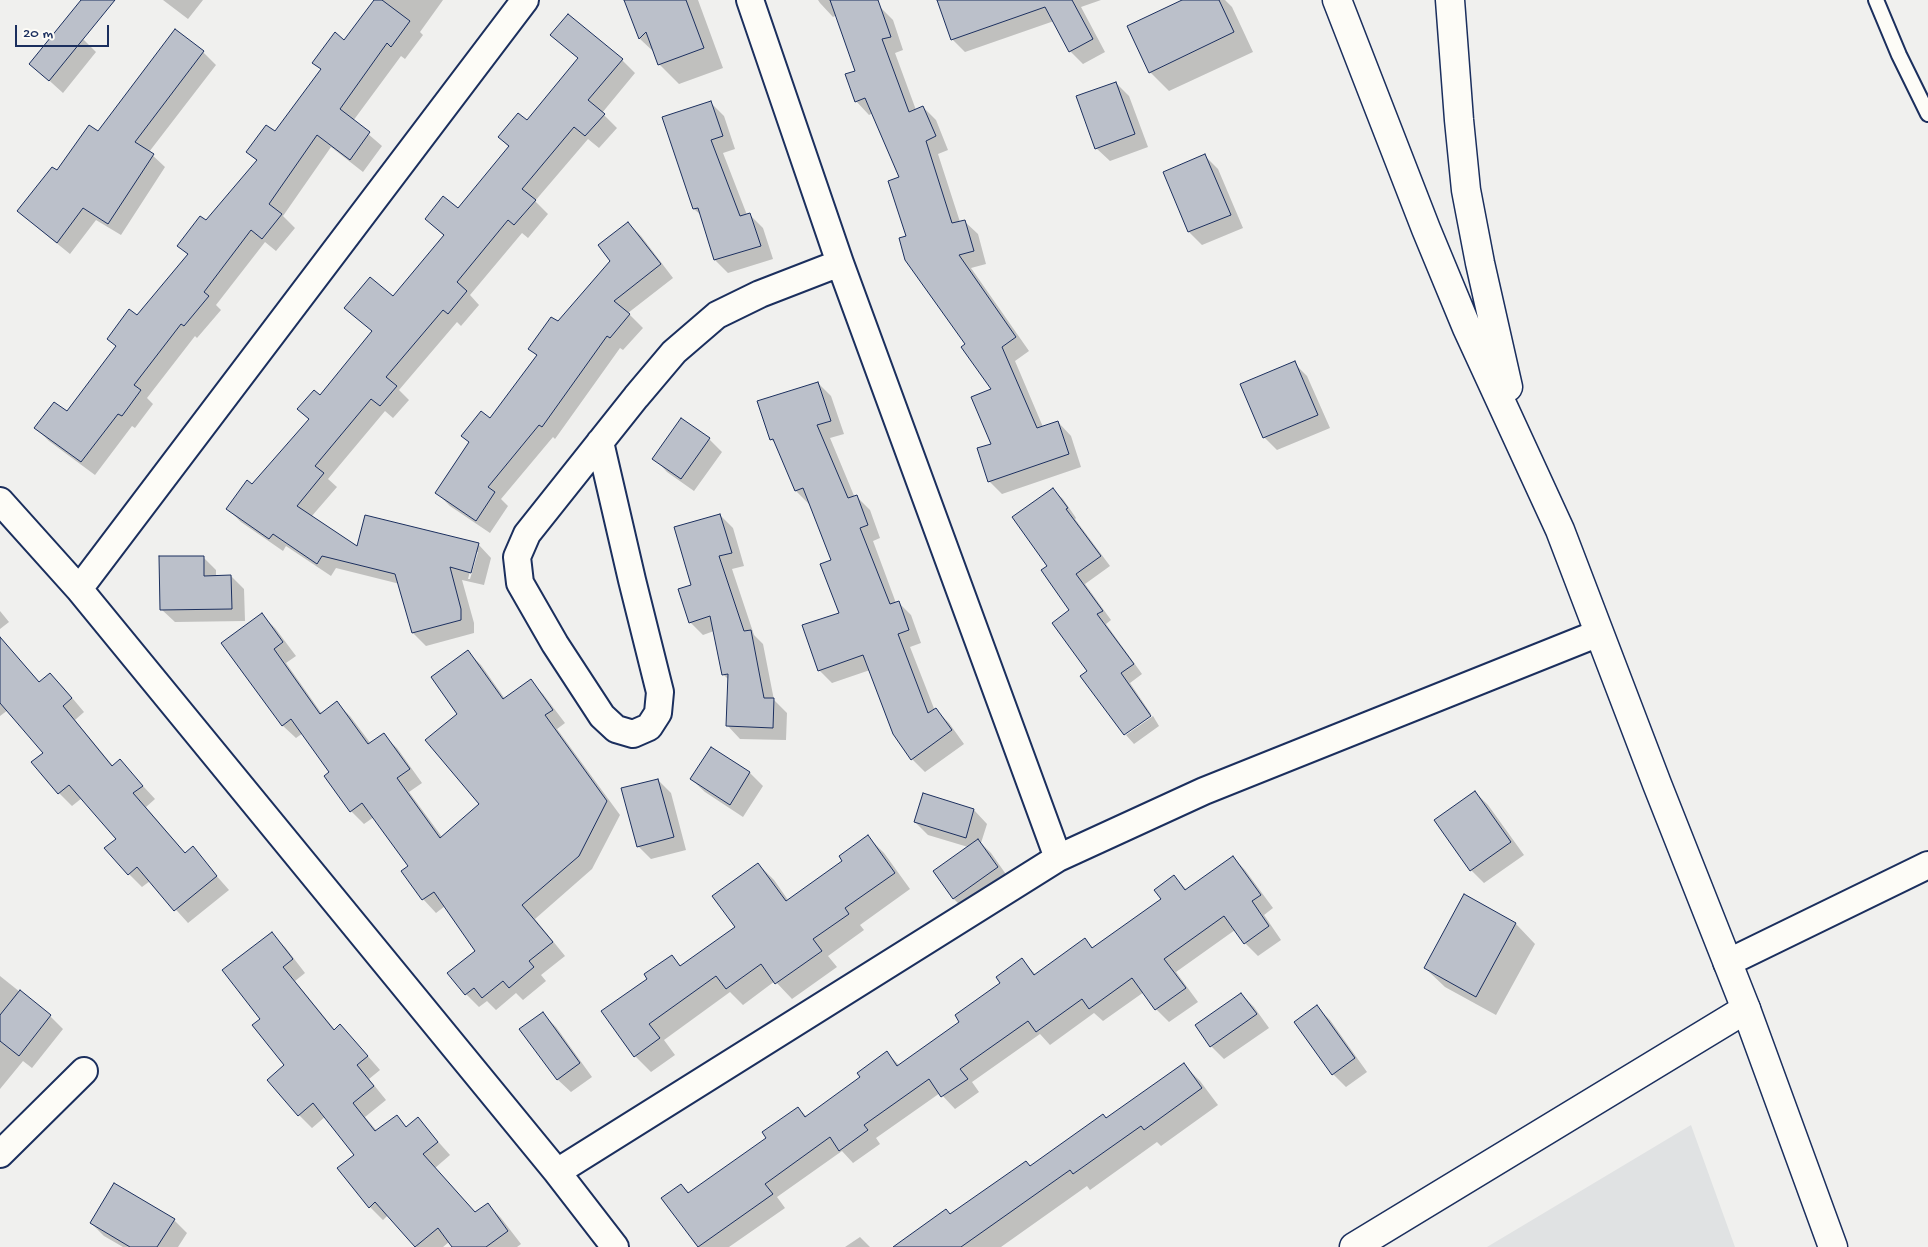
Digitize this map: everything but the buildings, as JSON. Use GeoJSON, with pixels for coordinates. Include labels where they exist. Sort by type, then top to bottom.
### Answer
{"type":"FeatureCollection","features":[{"type":"Feature","properties":{"kind":"main road"},"geometry":{"type":"LineString","coordinates":[[1337,0],[1467,328],[1560,530],[1746,1009],[1833,1247]]}},
{"type":"Feature","properties":{"kind":"main road"},"geometry":{"type":"LineString","coordinates":[[1450,0],[1466,190],[1480,263],[1520,440]]}},
{"type":"Feature","properties":{"kind":"main road"},"geometry":{"type":"LineString","coordinates":[[1354,1247],[1746,1009]]}},
{"type":"Feature","properties":{"kind":"street"},"geometry":{"type":"LineString","coordinates":[[79,589],[525,0]]}},
{"type":"Feature","properties":{"kind":"street"},"geometry":{"type":"LineString","coordinates":[[750,0],[840,264],[1058,858]]}},
{"type":"Feature","properties":{"kind":"street"},"geometry":{"type":"LineString","coordinates":[[600,442],[660,692],[658,713],[649,727],[633,734],[616,729],[602,716],[555,644],[520,583],[517,557],[527,534],[600,442],[674,352],[717,315],[760,294],[840,264]]}},
{"type":"Feature","properties":{"kind":"street"},"geometry":{"type":"LineString","coordinates":[[0,501],[79,589],[557,1172],[616,1247]]}},
{"type":"Feature","properties":{"kind":"street"},"geometry":{"type":"LineString","coordinates":[[557,1172],[1058,858],[1204,791],[1599,633]]}},
{"type":"Feature","properties":{"kind":"street"},"geometry":{"type":"LineString","coordinates":[[1727,963],[1928,865]]}},
{"type":"Feature","properties":{"kind":"street"},"geometry":{"type":"LineString","coordinates":[[0,1154],[84,1071]]}},
{"type":"Feature","properties":{"kind":"lane"},"geometry":{"type":"LineString","coordinates":[[1876,0],[1899,55],[1928,114]]}},
{"type":"Feature","properties":{"kind":"shaded area"},"geometry":{"type":"Polygon","coordinates":[[[1691,1125],[1735,1247],[1487,1247],[1691,1125]]]}}]}
